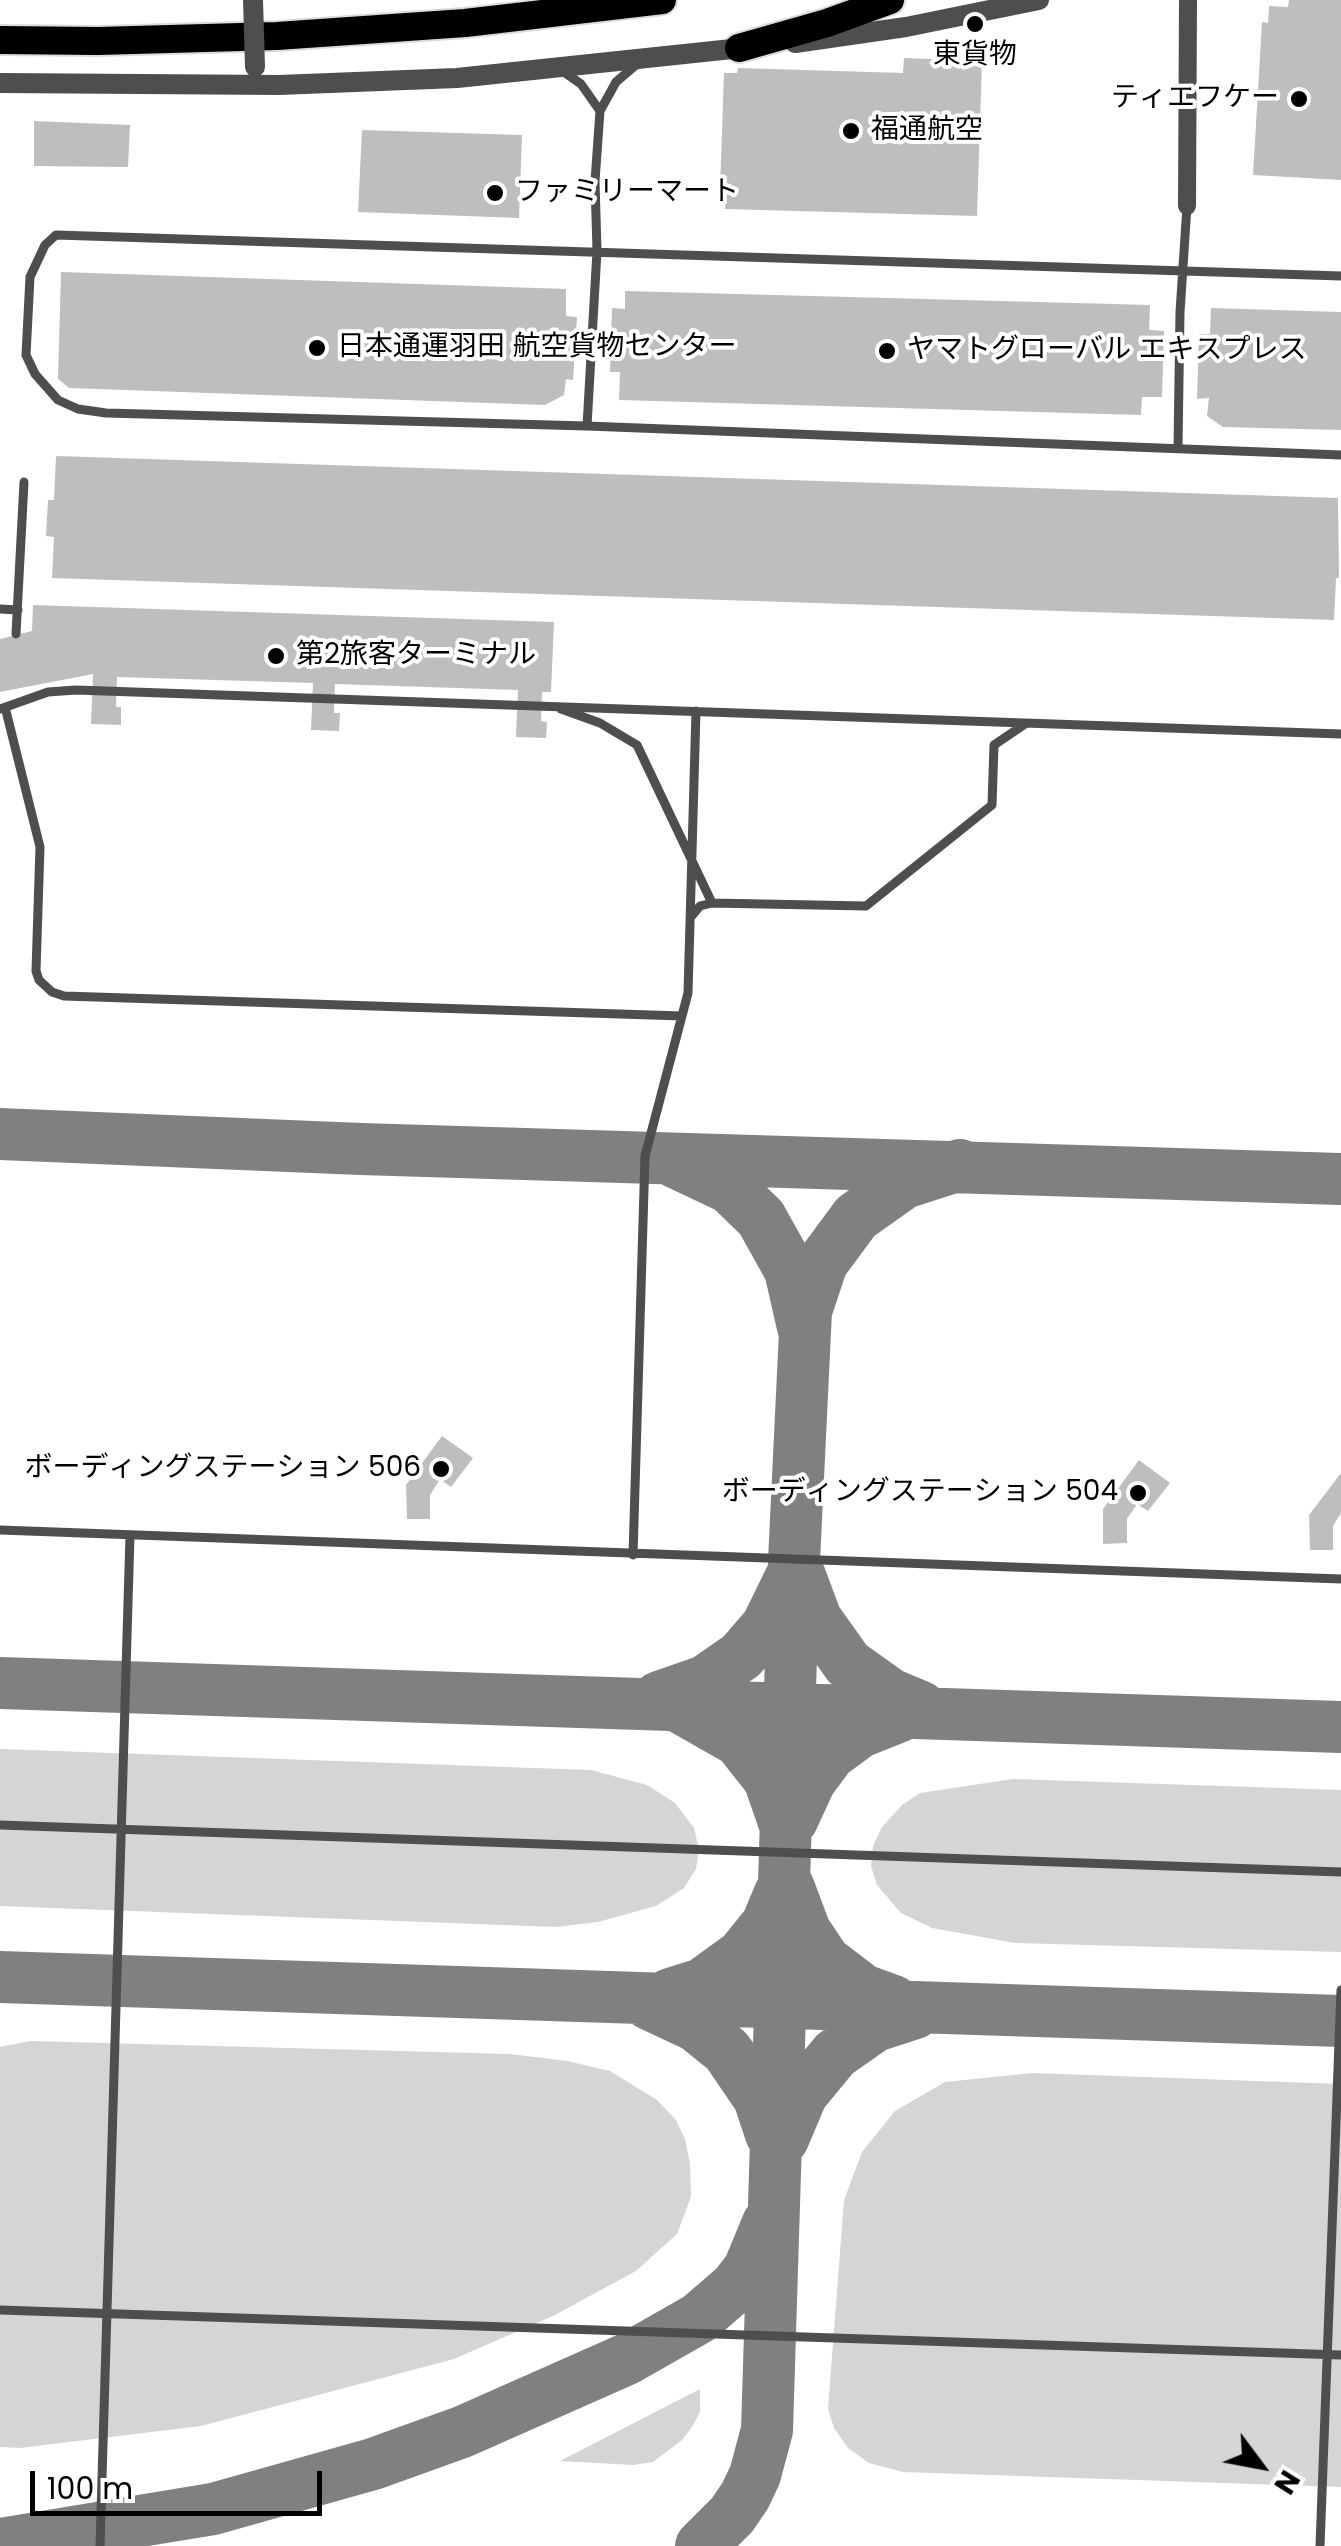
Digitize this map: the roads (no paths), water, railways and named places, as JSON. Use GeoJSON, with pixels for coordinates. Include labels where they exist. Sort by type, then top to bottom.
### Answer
{"type":"FeatureCollection","features":[{"type":"Feature","properties":{"kind":"highway"},"geometry":{"type":"LineString","coordinates":[[0,40],[98,42],[315,33],[465,23],[662,0]]}},
{"type":"Feature","properties":{"kind":"highway"},"geometry":{"type":"LineString","coordinates":[[739,48],[890,0]]}},
{"type":"Feature","properties":{"kind":"street"},"geometry":{"type":"LineString","coordinates":[[241,0],[249,73]]}},
{"type":"Feature","properties":{"kind":"street"},"geometry":{"type":"LineString","coordinates":[[249,73],[253,0]]}},
{"type":"Feature","properties":{"kind":"street"},"geometry":{"type":"LineString","coordinates":[[0,83],[249,73],[457,78],[906,28],[1039,0]]}},
{"type":"Feature","properties":{"kind":"street"},"geometry":{"type":"LineString","coordinates":[[1184,1],[1186,206]]}},
{"type":"Feature","properties":{"kind":"lane"},"geometry":{"type":"LineString","coordinates":[[587,426],[597,251],[594,181],[600,111],[623,74],[650,56]]}},
{"type":"Feature","properties":{"kind":"lane"},"geometry":{"type":"LineString","coordinates":[[550,66],[574,77],[600,111]]}},
{"type":"Feature","properties":{"kind":"lane"},"geometry":{"type":"LineString","coordinates":[[1178,447],[1186,206]]}},
{"type":"Feature","properties":{"kind":"lane"},"geometry":{"type":"LineString","coordinates":[[1341,276],[56,235],[45,244],[30,277],[26,355],[35,374],[58,400],[78,409],[106,413],[587,426],[1341,455]]}},
{"type":"Feature","properties":{"kind":"lane"},"geometry":{"type":"LineString","coordinates":[[16,634],[24,482]]}},
{"type":"Feature","properties":{"kind":"lane"},"geometry":{"type":"LineString","coordinates":[[0,609],[18,610]]}},
{"type":"Feature","properties":{"kind":"lane"},"geometry":{"type":"LineString","coordinates":[[682,1016],[64,996],[52,992],[39,980],[36,971],[40,847],[3,708],[30,692],[76,690],[1341,734]]}},
{"type":"Feature","properties":{"kind":"lane"},"geometry":{"type":"LineString","coordinates":[[554,706],[600,724],[637,746],[712,903]]}},
{"type":"Feature","properties":{"kind":"lane"},"geometry":{"type":"LineString","coordinates":[[633,1555],[645,1156],[688,993],[696,711]]}},
{"type":"Feature","properties":{"kind":"lane"},"geometry":{"type":"LineString","coordinates":[[690,917],[700,906],[712,903],[866,906],[992,805],[994,745],[1027,723]]}},
{"type":"Feature","properties":{"kind":"lane"},"geometry":{"type":"LineString","coordinates":[[0,1530],[1341,1579]]}},
{"type":"Feature","properties":{"kind":"lane"},"geometry":{"type":"LineString","coordinates":[[100,2546],[130,1534]]}},
{"type":"Feature","properties":{"kind":"lane"},"geometry":{"type":"LineString","coordinates":[[0,1826],[1341,1872]]}},
{"type":"Feature","properties":{"kind":"lane"},"geometry":{"type":"LineString","coordinates":[[1320,2546],[1341,1990]]}},
{"type":"Feature","properties":{"kind":"lane"},"geometry":{"type":"LineString","coordinates":[[0,2310],[1341,2355]]}},
{"type":"Feature","properties":{"kind":"place","name":"東貨物"},"geometry":{"type":"Point","coordinates":[975,24]}},
{"type":"Feature","properties":{"kind":"place","name":"ティエフケー"},"geometry":{"type":"Point","coordinates":[1299,99]}},
{"type":"Feature","properties":{"kind":"place","name":"福通航空"},"geometry":{"type":"Point","coordinates":[851,131]}},
{"type":"Feature","properties":{"kind":"place","name":"ファミリーマート"},"geometry":{"type":"Point","coordinates":[495,193]}},
{"type":"Feature","properties":{"kind":"place","name":"日本通運羽田 航空貨物センター"},"geometry":{"type":"Point","coordinates":[317,348]}},
{"type":"Feature","properties":{"kind":"place","name":"ヤマトグローバル エキスプレス"},"geometry":{"type":"Point","coordinates":[887,351]}},
{"type":"Feature","properties":{"kind":"place","name":"第2旅客ターミナル"},"geometry":{"type":"Point","coordinates":[276,656]}},
{"type":"Feature","properties":{"kind":"place","name":"ボーディングステーション 506"},"geometry":{"type":"Point","coordinates":[441,1469]}},
{"type":"Feature","properties":{"kind":"place","name":"ボーディングステーション 504"},"geometry":{"type":"Point","coordinates":[1138,1493]}}]}
